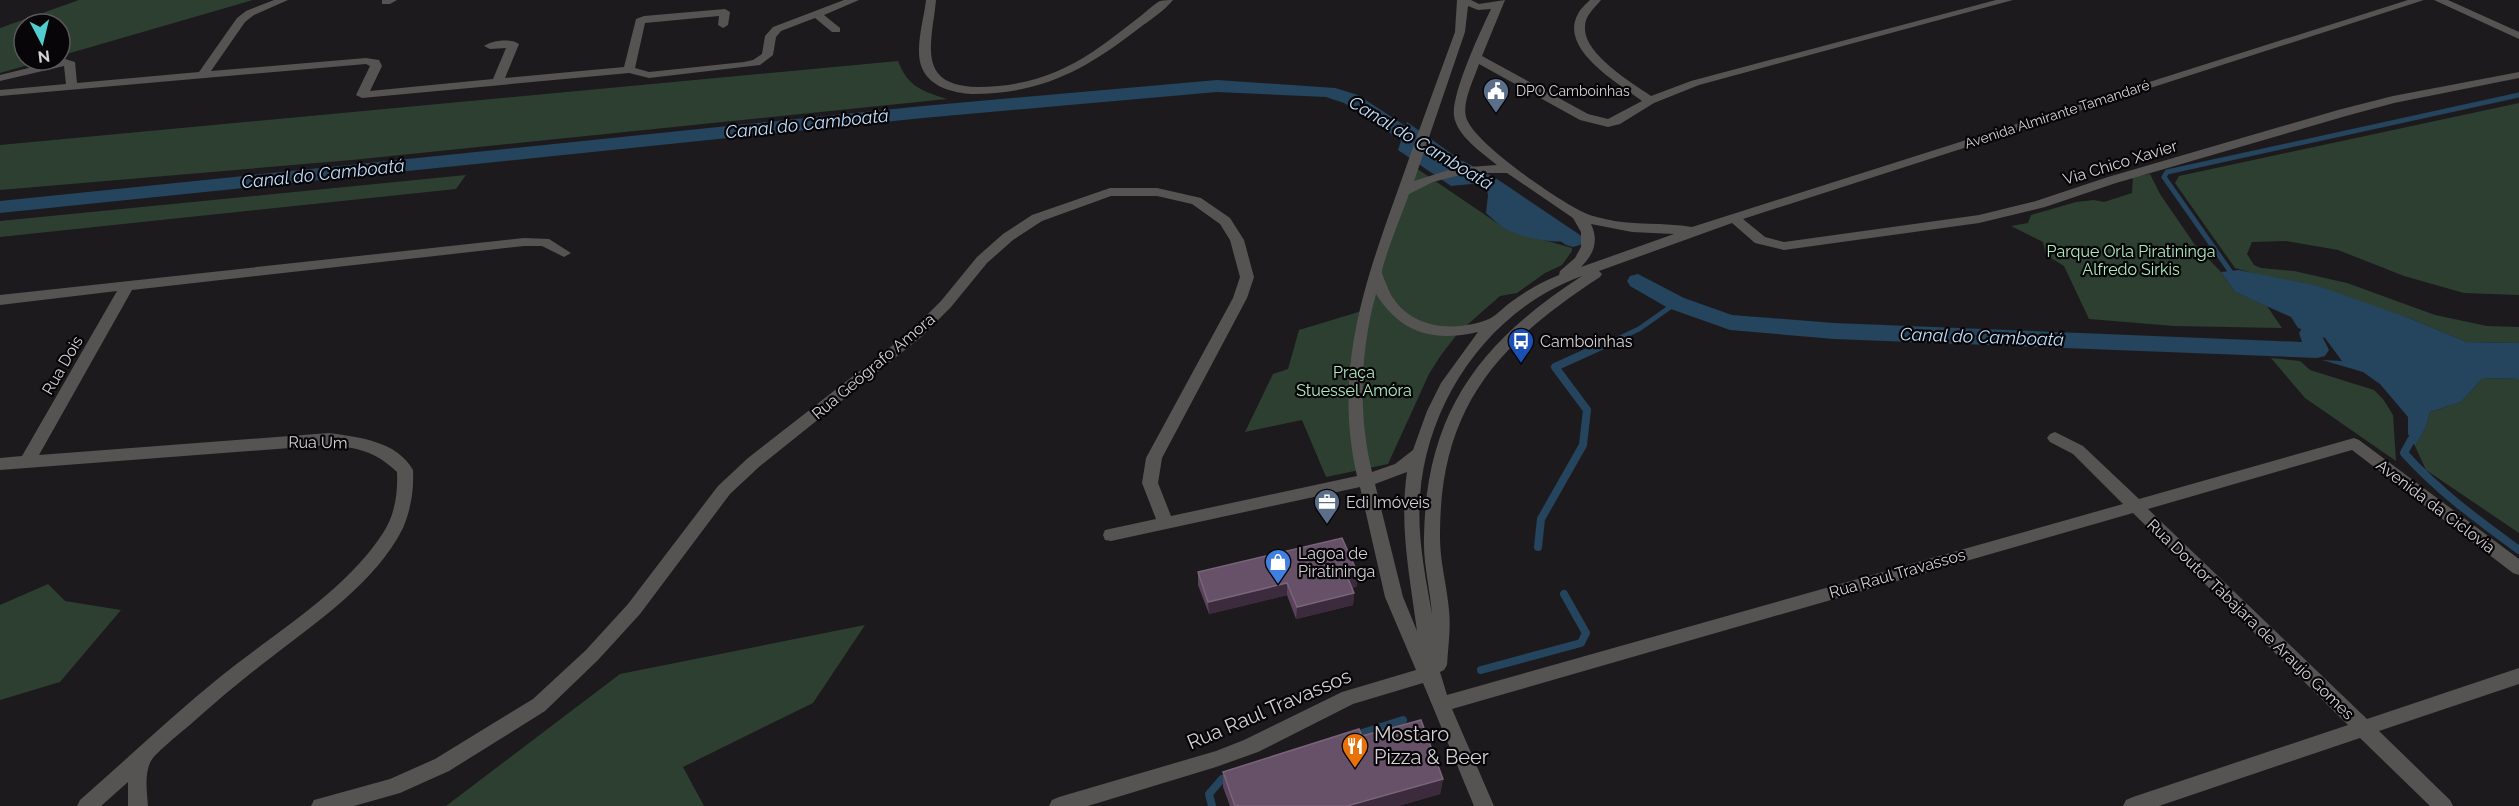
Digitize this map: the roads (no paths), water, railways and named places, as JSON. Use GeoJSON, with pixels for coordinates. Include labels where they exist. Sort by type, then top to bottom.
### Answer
{"type":"FeatureCollection","features":[{"type":"Feature","properties":{"kind":"street"},"geometry":{"type":"LineString","coordinates":[[203,75],[241,20],[250,13],[283,0]]}},
{"type":"Feature","properties":{"kind":"street"},"geometry":{"type":"LineString","coordinates":[[0,93],[203,75],[295,71],[375,62],[376,66],[362,95],[629,70],[649,75],[756,63],[767,55],[772,32],[854,0]]}},
{"type":"Feature","properties":{"kind":"street"},"geometry":{"type":"LineString","coordinates":[[931,0],[926,64],[943,84],[957,89],[981,91],[1020,88],[1056,78],[1090,60],[1168,0]]}},
{"type":"Feature","properties":{"kind":"street"},"geometry":{"type":"LineString","coordinates":[[1435,690],[1394,597],[1366,480],[1356,424],[1357,362],[1365,310],[1460,32],[1463,0],[1478,7],[1499,2]]}},
{"type":"Feature","properties":{"kind":"street"},"geometry":{"type":"LineString","coordinates":[[1596,0],[1581,14],[1577,28],[1583,46],[1601,64],[1650,101]]}},
{"type":"Feature","properties":{"kind":"street"},"geometry":{"type":"LineString","coordinates":[[1477,58],[1584,117],[1598,121],[1616,121],[1650,101],[1695,83],[2008,0]]}},
{"type":"Feature","properties":{"kind":"street","name":"Avenida Almirante Tamandaré"},"geometry":{"type":"LineString","coordinates":[[1484,806],[1435,690],[1414,557],[1412,496],[1419,453],[1425,433],[1451,379],[1496,322],[1525,298],[1556,280],[1663,245],[1695,230],[2238,55],[2419,0]]}},
{"type":"Feature","properties":{"kind":"street"},"geometry":{"type":"LineString","coordinates":[[2439,0],[2519,36]]}},
{"type":"Feature","properties":{"kind":"street"},"geometry":{"type":"LineString","coordinates":[[1499,2],[1462,99],[1460,118],[1474,139],[1510,169],[1578,215],[1587,227],[1588,247],[1580,261],[1556,280]]}},
{"type":"Feature","properties":{"kind":"street"},"geometry":{"type":"LineString","coordinates":[[629,70],[640,21],[644,19],[725,12],[723,25]]}},
{"type":"Feature","properties":{"kind":"street"},"geometry":{"type":"LineString","coordinates":[[816,14],[836,30]]}},
{"type":"Feature","properties":{"kind":"street"},"geometry":{"type":"LineString","coordinates":[[490,46],[513,44],[498,82]]}},
{"type":"Feature","properties":{"kind":"street"},"geometry":{"type":"LineString","coordinates":[[0,78],[69,62],[72,86]]}},
{"type":"Feature","properties":{"kind":"street","name":"Via Chico Xavier"},"geometry":{"type":"LineString","coordinates":[[1734,218],[1760,240],[1771,244],[1796,245],[1979,219],[2040,204],[2342,113],[2393,100],[2519,75]]}},
{"type":"Feature","properties":{"kind":"street"},"geometry":{"type":"LineString","coordinates":[[137,92],[145,80]]}},
{"type":"Feature","properties":{"kind":"street"},"geometry":{"type":"LineString","coordinates":[[1404,192],[1429,178],[1460,170],[1510,169]]}},
{"type":"Feature","properties":{"kind":"street","name":"Rua Geógrafo Amora"},"geometry":{"type":"LineString","coordinates":[[321,806],[393,787],[442,765],[539,705],[592,655],[634,609],[724,490],[754,462],[916,334],[946,304],[982,260],[1008,237],[1037,218],[1110,192],[1157,192],[1196,201],[1225,221],[1238,240],[1247,277],[1240,298],[1154,458],[1150,483],[1166,524]]}},
{"type":"Feature","properties":{"kind":"street","name":"Avenida Almirante Tamandaré"},"geometry":{"type":"LineString","coordinates":[[1578,215],[1607,225],[1637,230],[1695,230]]}},
{"type":"Feature","properties":{"kind":"street"},"geometry":{"type":"LineString","coordinates":[[0,300],[524,242],[544,242],[564,253]]}},
{"type":"Feature","properties":{"kind":"street"},"geometry":{"type":"LineString","coordinates":[[1435,690],[1441,622],[1432,539],[1432,507],[1436,472],[1448,433],[1465,393],[1504,343],[1547,305],[1615,261]]}},
{"type":"Feature","properties":{"kind":"street"},"geometry":{"type":"LineString","coordinates":[[1376,274],[1380,289],[1390,308],[1409,322],[1444,333],[1464,332],[1496,322]]}},
{"type":"Feature","properties":{"kind":"street","name":"Rua Dois"},"geometry":{"type":"LineString","coordinates":[[27,462],[128,285]]}},
{"type":"Feature","properties":{"kind":"street","name":"Rua Doutor Tabajara de Araujo Gomes"},"geometry":{"type":"LineString","coordinates":[[2055,438],[2078,450],[2443,806]]}},
{"type":"Feature","properties":{"kind":"street","name":"Rua Um"},"geometry":{"type":"LineString","coordinates":[[0,464],[329,439],[363,443],[390,456],[405,470],[407,490],[400,517],[384,546],[355,577],[222,686],[142,759]]}},
{"type":"Feature","properties":{"kind":"street","name":"Rua Raul Travassos"},"geometry":{"type":"LineString","coordinates":[[1059,806],[1216,759],[1251,746],[1348,698],[1435,690],[2134,505],[2354,444]]}},
{"type":"Feature","properties":{"kind":"street","name":"Avenida da Ciclovia"},"geometry":{"type":"LineString","coordinates":[[2354,444],[2519,568]]}},
{"type":"Feature","properties":{"kind":"street"},"geometry":{"type":"LineString","coordinates":[[1111,535],[1366,480],[1409,465],[1419,453]]}},
{"type":"Feature","properties":{"kind":"street"},"geometry":{"type":"LineString","coordinates":[[2133,806],[2519,676]]}},
{"type":"Feature","properties":{"kind":"street"},"geometry":{"type":"LineString","coordinates":[[87,806],[142,759]]}},
{"type":"Feature","properties":{"kind":"street"},"geometry":{"type":"LineString","coordinates":[[138,806],[137,785],[142,759]]}},
{"type":"Feature","properties":{"kind":"water"},"geometry":{"type":"Polygon","coordinates":[[[1407,122],[1573,240],[1558,242],[1538,239],[1510,231],[1502,226],[1486,213],[1488,195],[1486,186],[1472,184],[1451,186],[1398,150],[1407,122]]]}},
{"type":"Feature","properties":{"kind":"water"},"geometry":{"type":"Polygon","coordinates":[[[2239,270],[2318,286],[2409,318],[2467,342],[2519,343],[2519,379],[2483,378],[2461,402],[2430,412],[2426,427],[2415,446],[2408,434],[2408,417],[2380,384],[2363,372],[2322,360],[2342,361],[2325,338],[2298,328],[2291,317],[2235,292],[2221,272],[2239,270]]]}},
{"type":"Feature","properties":{"kind":"waterway","name":"Canal do Camboatá"},"geometry":{"type":"LineString","coordinates":[[0,207],[923,112],[1217,86],[1328,92],[1351,99],[1429,150]]}},
{"type":"Feature","properties":{"kind":"waterway"},"geometry":{"type":"LineString","coordinates":[[2230,271],[2164,177],[2167,172],[2519,95]]}},
{"type":"Feature","properties":{"kind":"waterway","name":"Canal do Camboatá"},"geometry":{"type":"LineString","coordinates":[[1463,167],[1573,240]]}},
{"type":"Feature","properties":{"kind":"waterway","name":"Canal do Camboatá"},"geometry":{"type":"LineString","coordinates":[[1638,281],[1676,303],[1730,322],[1834,331],[2317,350],[2310,333]]}},
{"type":"Feature","properties":{"kind":"waterway"},"geometry":{"type":"LineString","coordinates":[[1607,344],[1639,329],[1676,303]]}},
{"type":"Feature","properties":{"kind":"waterway"},"geometry":{"type":"LineString","coordinates":[[1538,547],[1541,519],[1583,445],[1587,410],[1555,367],[1610,342]]}},
{"type":"Feature","properties":{"kind":"waterway"},"geometry":{"type":"LineString","coordinates":[[2411,440],[2404,453],[2417,467],[2459,504],[2519,550]]}},
{"type":"Feature","properties":{"kind":"waterway"},"geometry":{"type":"LineString","coordinates":[[1481,670],[1581,643],[1586,633],[1564,594]]}},
{"type":"Feature","properties":{"kind":"waterway"},"geometry":{"type":"LineString","coordinates":[[1353,736],[1403,720]]}},
{"type":"Feature","properties":{"kind":"waterway"},"geometry":{"type":"LineString","coordinates":[[1212,806],[1209,794],[1222,779],[1231,776]]}},
{"type":"Feature","properties":{"kind":"place","name":"DPO Camboinhas"},"geometry":{"type":"Point","coordinates":[1496,114]}},
{"type":"Feature","properties":{"kind":"place","name":"Camboinhas"},"geometry":{"type":"Point","coordinates":[1521,364]}},
{"type":"Feature","properties":{"kind":"place","name":"Edi Imóveis"},"geometry":{"type":"Point","coordinates":[1327,525]}},
{"type":"Feature","properties":{"kind":"place","name":"Lagoa de Piratininga"},"geometry":{"type":"Point","coordinates":[1278,585]}},
{"type":"Feature","properties":{"kind":"place","name":"Mostaro Pizza & Beer"},"geometry":{"type":"Point","coordinates":[1355,769]}},
{"type":"Feature","properties":{"kind":"park label","name":"Parque Orla Piratininga Alfredo Sirkis"},"geometry":{"type":"Point","coordinates":[2131,260]}},
{"type":"Feature","properties":{"kind":"park label","name":"Praça Stuessel Amóra"},"geometry":{"type":"Point","coordinates":[1354,381]}}]}
